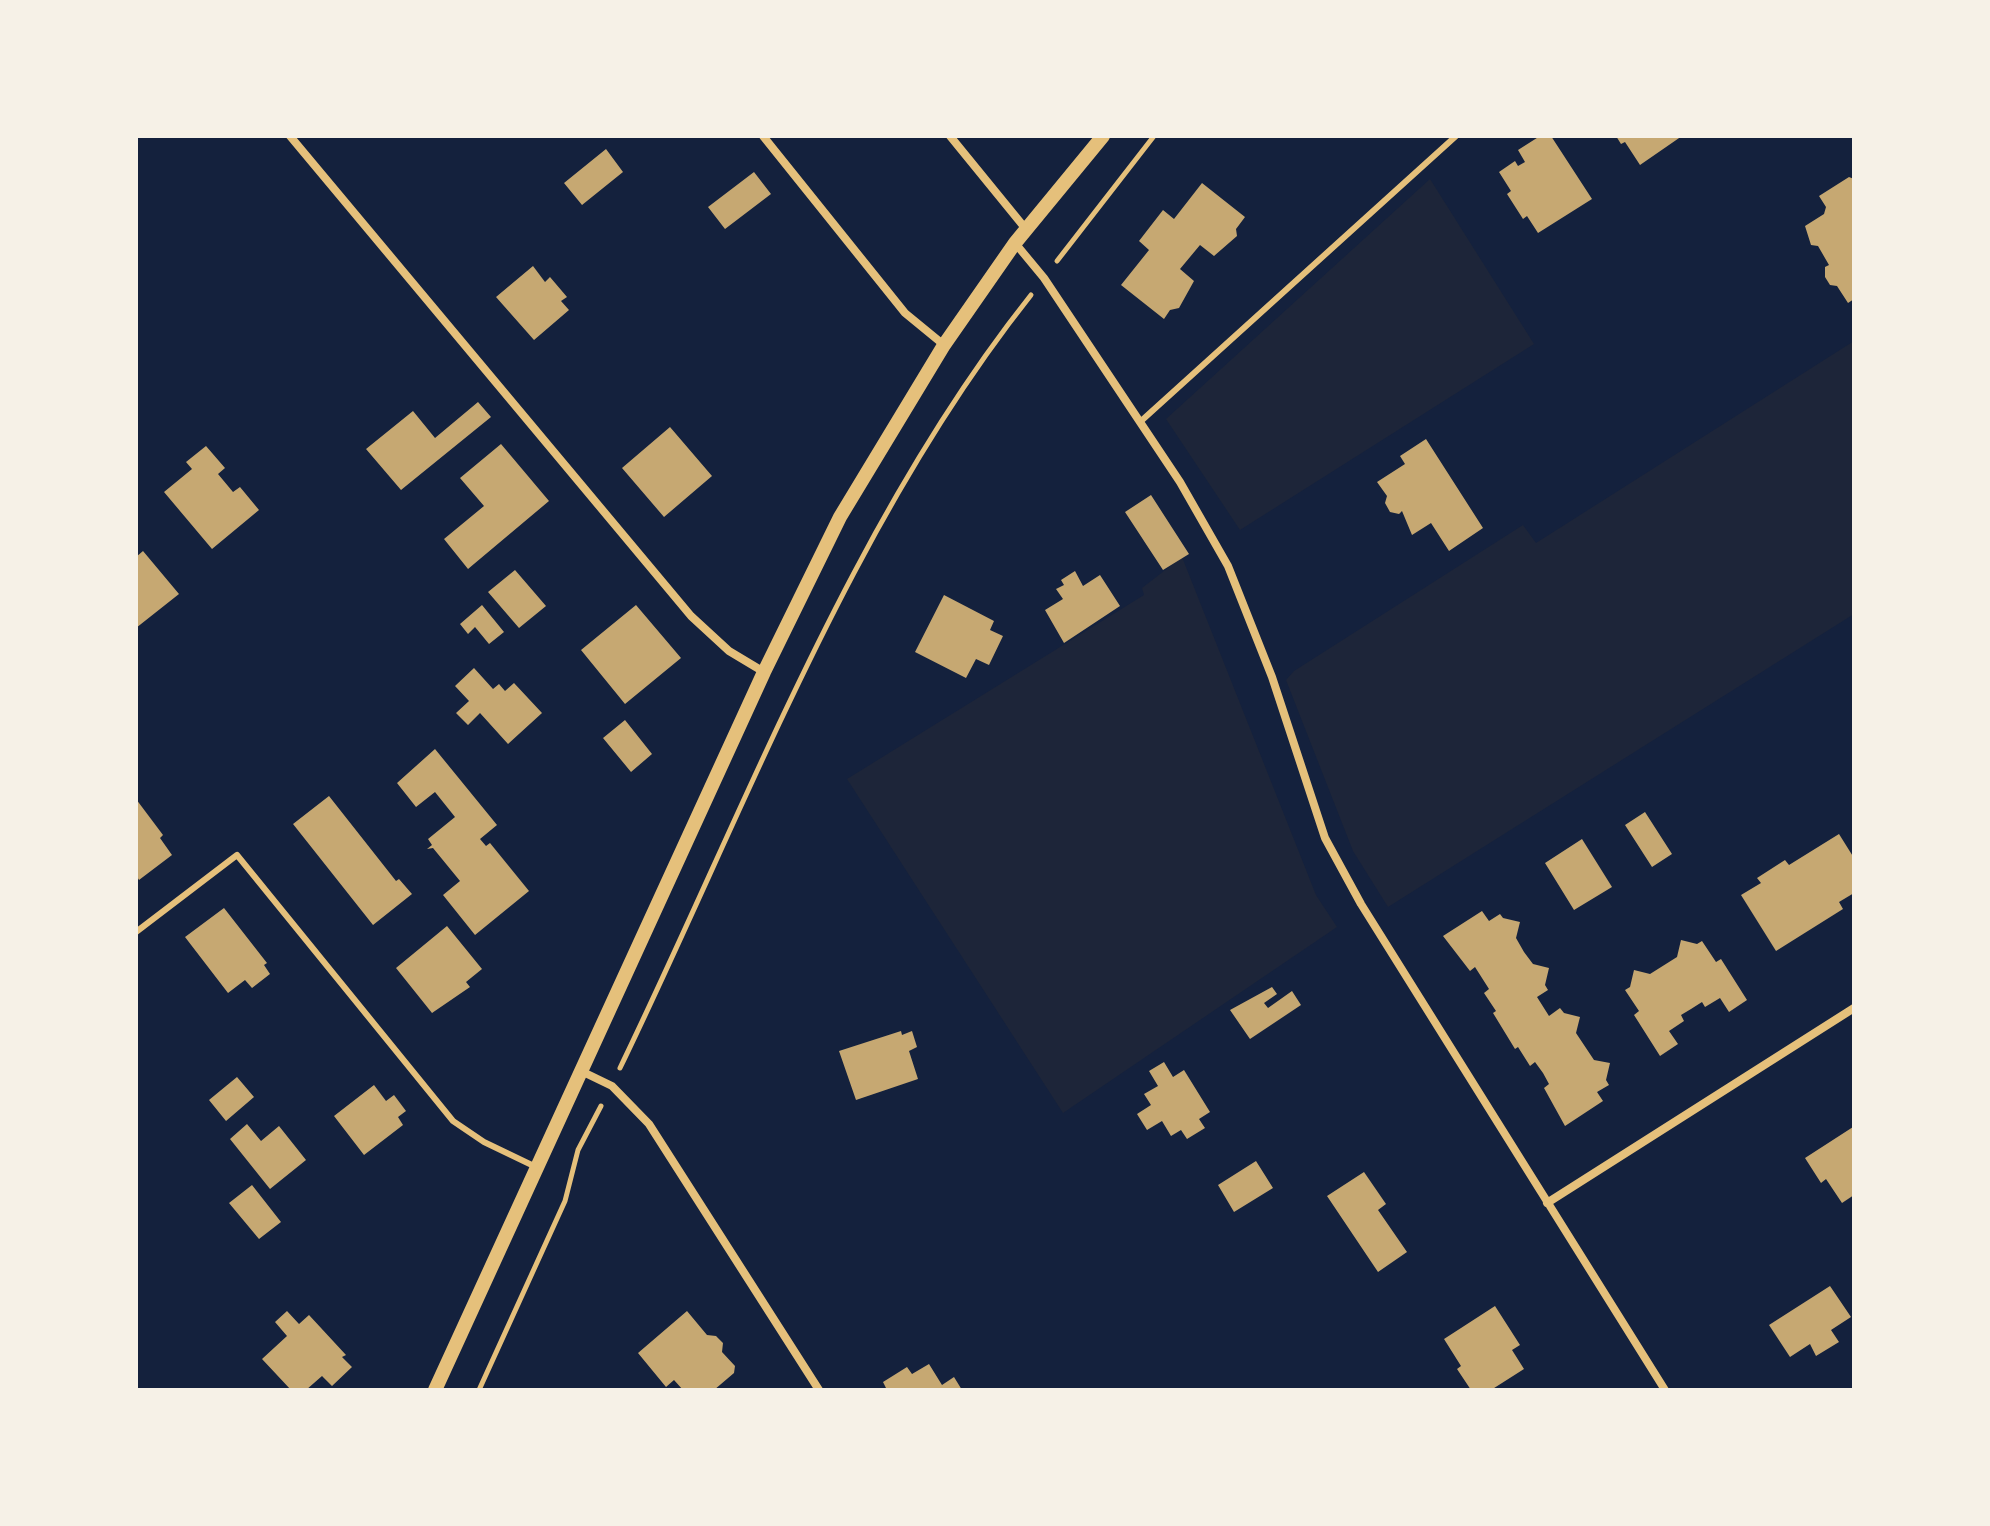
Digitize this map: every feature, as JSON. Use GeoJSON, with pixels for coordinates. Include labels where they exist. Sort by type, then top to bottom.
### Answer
{"type":"FeatureCollection","features":[{"type":"Feature","properties":{"kind":"street"},"geometry":{"type":"LineString","coordinates":[[290,136],[691,616],[729,651],[764,672]]}},
{"type":"Feature","properties":{"kind":"street"},"geometry":{"type":"LineString","coordinates":[[763,136],[905,313],[944,345]]}},
{"type":"Feature","properties":{"kind":"street"},"geometry":{"type":"LineString","coordinates":[[950,136],[1025,228]]}},
{"type":"Feature","properties":{"kind":"street"},"geometry":{"type":"LineString","coordinates":[[435,1390],[764,672],[840,517],[944,345],[1025,228],[1103,136]]}},
{"type":"Feature","properties":{"kind":"street"},"geometry":{"type":"LineString","coordinates":[[1015,243],[1044,278],[1140,422],[1228,566],[1272,677],[1325,838],[1361,904],[1665,1390]]}},
{"type":"Feature","properties":{"kind":"street"},"geometry":{"type":"LineString","coordinates":[[1547,1203],[1854,1008]]}},
{"type":"Feature","properties":{"kind":"street"},"geometry":{"type":"LineString","coordinates":[[581,1071],[612,1086],[649,1124],[819,1390]]}},
{"type":"Feature","properties":{"kind":"lane"},"geometry":{"type":"LineString","coordinates":[[1140,422],[1456,136]]}},
{"type":"Feature","properties":{"kind":"lane"},"geometry":{"type":"LineString","coordinates":[[136,932],[237,855],[453,1121],[484,1142],[537,1167]]}},
{"type":"Feature","properties":{"kind":"path"},"geometry":{"type":"LineString","coordinates":[[479,1390],[565,1201],[578,1150],[612,1086],[822,638],[925,449],[1007,326],[1154,136]]}},
{"type":"Feature","properties":{"kind":"shaded area"},"geometry":{"type":"Polygon","coordinates":[[[1430,179],[1534,344],[1240,530],[1166,419],[1430,179]]]}},
{"type":"Feature","properties":{"kind":"shaded area"},"geometry":{"type":"Polygon","coordinates":[[[1854,341],[1854,614],[1388,907],[1353,851],[1286,680],[1294,671],[1523,525],[1536,543],[1854,341]]]}},
{"type":"Feature","properties":{"kind":"shaded area"},"geometry":{"type":"Polygon","coordinates":[[[1182,557],[1316,895],[1337,927],[1063,1113],[847,779],[1144,595],[1142,588],[1182,557]]]}},
{"type":"Feature","properties":{"kind":"building"},"geometry":{"type":"Polygon","coordinates":[[[1540,136],[1551,136],[1592,199],[1538,233],[1527,216],[1523,219],[1507,194],[1511,191],[1499,172],[1515,161],[1518,166],[1525,162],[1518,150],[1540,136]]]}},
{"type":"Feature","properties":{"kind":"building"},"geometry":{"type":"Polygon","coordinates":[[[1616,136],[1682,136],[1640,165],[1625,142],[1621,144],[1616,136]]]}},
{"type":"Feature","properties":{"kind":"building"},"geometry":{"type":"Polygon","coordinates":[[[606,149],[623,172],[582,205],[564,183],[606,149]]]}},
{"type":"Feature","properties":{"kind":"building"},"geometry":{"type":"Polygon","coordinates":[[[754,172],[771,194],[725,229],[708,207],[754,172]]]}},
{"type":"Feature","properties":{"kind":"building"},"geometry":{"type":"Polygon","coordinates":[[[1849,177],[1854,179],[1854,299],[1848,303],[1837,286],[1830,285],[1825,277],[1825,267],[1829,265],[1818,246],[1811,245],[1805,226],[1824,214],[1826,207],[1819,196],[1849,177]]]}},
{"type":"Feature","properties":{"kind":"building"},"geometry":{"type":"Polygon","coordinates":[[[1202,183],[1245,217],[1236,229],[1237,236],[1214,256],[1200,245],[1180,269],[1194,281],[1179,308],[1170,310],[1164,319],[1121,285],[1149,250],[1139,241],[1163,210],[1174,219],[1202,183]]]}},
{"type":"Feature","properties":{"kind":"building"},"geometry":{"type":"Polygon","coordinates":[[[533,266],[545,282],[550,277],[567,297],[561,301],[569,310],[534,340],[496,297],[533,266]]]}},
{"type":"Feature","properties":{"kind":"building"},"geometry":{"type":"Polygon","coordinates":[[[478,402],[491,417],[401,490],[366,449],[413,411],[435,438],[478,402]]]}},
{"type":"Feature","properties":{"kind":"building"},"geometry":{"type":"Polygon","coordinates":[[[670,427],[712,476],[664,517],[622,468],[670,427]]]}},
{"type":"Feature","properties":{"kind":"building"},"geometry":{"type":"Polygon","coordinates":[[[1426,439],[1483,528],[1449,551],[1431,523],[1412,535],[1402,511],[1399,514],[1390,512],[1385,503],[1387,496],[1377,482],[1405,464],[1400,456],[1426,439]]]}},
{"type":"Feature","properties":{"kind":"building"},"geometry":{"type":"Polygon","coordinates":[[[501,444],[549,501],[468,569],[444,539],[484,506],[460,478],[501,444]]]}},
{"type":"Feature","properties":{"kind":"building"},"geometry":{"type":"Polygon","coordinates":[[[206,446],[225,468],[218,474],[233,492],[240,487],[259,510],[212,549],[164,492],[192,469],[186,462],[206,446]]]}},
{"type":"Feature","properties":{"kind":"building"},"geometry":{"type":"Polygon","coordinates":[[[1151,495],[1189,554],[1163,570],[1125,512],[1151,495]]]}},
{"type":"Feature","properties":{"kind":"building"},"geometry":{"type":"Polygon","coordinates":[[[143,551],[179,594],[136,628],[136,557],[143,551]]]}},
{"type":"Feature","properties":{"kind":"building"},"geometry":{"type":"Polygon","coordinates":[[[515,570],[546,606],[519,628],[488,592],[515,570]]]}},
{"type":"Feature","properties":{"kind":"building"},"geometry":{"type":"Polygon","coordinates":[[[1075,571],[1083,586],[1100,575],[1120,606],[1064,643],[1045,610],[1063,599],[1056,589],[1064,585],[1061,580],[1075,571]]]}},
{"type":"Feature","properties":{"kind":"building"},"geometry":{"type":"Polygon","coordinates":[[[944,595],[994,621],[990,630],[1003,636],[989,665],[976,659],[966,678],[915,652],[944,595]]]}},
{"type":"Feature","properties":{"kind":"building"},"geometry":{"type":"Polygon","coordinates":[[[482,605],[504,632],[489,644],[475,627],[468,634],[460,624],[482,605]]]}},
{"type":"Feature","properties":{"kind":"building"},"geometry":{"type":"Polygon","coordinates":[[[636,605],[681,658],[625,704],[581,650],[636,605]]]}},
{"type":"Feature","properties":{"kind":"building"},"geometry":{"type":"Polygon","coordinates":[[[474,668],[493,689],[499,684],[505,691],[514,683],[542,713],[508,744],[480,713],[468,725],[456,713],[469,701],[455,686],[474,668]]]}},
{"type":"Feature","properties":{"kind":"building"},"geometry":{"type":"Polygon","coordinates":[[[625,720],[652,754],[631,772],[603,738],[625,720]]]}},
{"type":"Feature","properties":{"kind":"building"},"geometry":{"type":"Polygon","coordinates":[[[435,749],[497,825],[480,839],[486,846],[490,843],[529,891],[475,935],[443,895],[460,881],[433,848],[427,849],[432,845],[428,839],[455,817],[435,792],[416,807],[397,783],[435,749]]]}},
{"type":"Feature","properties":{"kind":"building"},"geometry":{"type":"Polygon","coordinates":[[[329,796],[396,881],[399,879],[412,894],[373,925],[293,824],[329,796]]]}},
{"type":"Feature","properties":{"kind":"building"},"geometry":{"type":"Polygon","coordinates":[[[136,799],[163,835],[160,838],[172,855],[139,880],[136,875],[136,799]]]}},
{"type":"Feature","properties":{"kind":"building"},"geometry":{"type":"Polygon","coordinates":[[[1645,812],[1672,854],[1652,867],[1625,825],[1645,812]]]}},
{"type":"Feature","properties":{"kind":"building"},"geometry":{"type":"Polygon","coordinates":[[[1839,834],[1854,858],[1854,893],[1839,902],[1843,909],[1776,951],[1741,895],[1761,883],[1757,878],[1785,860],[1789,865],[1839,834]]]}},
{"type":"Feature","properties":{"kind":"building"},"geometry":{"type":"Polygon","coordinates":[[[1582,839],[1612,887],[1574,910],[1545,863],[1582,839]]]}},
{"type":"Feature","properties":{"kind":"building"},"geometry":{"type":"Polygon","coordinates":[[[224,908],[267,963],[264,965],[270,974],[252,988],[245,980],[228,993],[185,937],[224,908]]]}},
{"type":"Feature","properties":{"kind":"building"},"geometry":{"type":"Polygon","coordinates":[[[1482,911],[1489,921],[1500,914],[1503,918],[1520,922],[1516,938],[1524,952],[1533,964],[1549,968],[1545,985],[1548,990],[1537,997],[1549,1016],[1560,1008],[1564,1013],[1580,1017],[1576,1033],[1594,1060],[1610,1063],[1606,1080],[1609,1085],[1597,1092],[1603,1101],[1565,1126],[1544,1088],[1549,1084],[1543,1073],[1535,1062],[1530,1066],[1518,1047],[1515,1049],[1493,1013],[1496,1011],[1484,993],[1489,989],[1475,967],[1470,971],[1443,936],[1482,911]]]}},
{"type":"Feature","properties":{"kind":"building"},"geometry":{"type":"Polygon","coordinates":[[[447,926],[482,969],[466,982],[470,987],[432,1013],[396,968],[447,926]]]}},
{"type":"Feature","properties":{"kind":"building"},"geometry":{"type":"Polygon","coordinates":[[[1681,940],[1697,944],[1702,941],[1716,962],[1721,959],[1747,1000],[1729,1012],[1720,998],[1705,1007],[1702,1002],[1681,1015],[1684,1021],[1669,1031],[1678,1044],[1660,1056],[1634,1015],[1639,1011],[1625,990],[1630,987],[1634,970],[1650,974],[1677,957],[1681,940]]]}},
{"type":"Feature","properties":{"kind":"building"},"geometry":{"type":"Polygon","coordinates":[[[1272,987],[1277,994],[1264,1003],[1268,1008],[1292,991],[1301,1005],[1250,1039],[1230,1010],[1272,987]]]}},
{"type":"Feature","properties":{"kind":"building"},"geometry":{"type":"Polygon","coordinates":[[[901,1031],[902,1035],[912,1031],[917,1047],[909,1051],[918,1079],[856,1100],[839,1051],[901,1031]]]}},
{"type":"Feature","properties":{"kind":"building"},"geometry":{"type":"Polygon","coordinates":[[[1164,1062],[1173,1077],[1184,1070],[1210,1112],[1199,1119],[1205,1128],[1187,1139],[1181,1130],[1171,1136],[1162,1121],[1147,1130],[1137,1114],[1151,1105],[1144,1094],[1158,1086],[1149,1071],[1164,1062]]]}},
{"type":"Feature","properties":{"kind":"building"},"geometry":{"type":"Polygon","coordinates":[[[237,1077],[254,1097],[226,1121],[209,1100],[237,1077]]]}},
{"type":"Feature","properties":{"kind":"building"},"geometry":{"type":"Polygon","coordinates":[[[374,1085],[386,1101],[394,1095],[406,1111],[398,1117],[403,1125],[364,1155],[334,1116],[374,1085]]]}},
{"type":"Feature","properties":{"kind":"building"},"geometry":{"type":"Polygon","coordinates":[[[247,1124],[261,1141],[279,1126],[306,1160],[270,1189],[230,1139],[247,1124]]]}},
{"type":"Feature","properties":{"kind":"building"},"geometry":{"type":"Polygon","coordinates":[[[1853,1127],[1854,1195],[1842,1203],[1826,1179],[1821,1183],[1805,1158],[1853,1127]]]}},
{"type":"Feature","properties":{"kind":"building"},"geometry":{"type":"Polygon","coordinates":[[[1256,1161],[1273,1188],[1234,1212],[1218,1185],[1256,1161]]]}},
{"type":"Feature","properties":{"kind":"building"},"geometry":{"type":"Polygon","coordinates":[[[1364,1172],[1386,1204],[1378,1210],[1407,1252],[1378,1272],[1327,1196],[1364,1172]]]}},
{"type":"Feature","properties":{"kind":"building"},"geometry":{"type":"Polygon","coordinates":[[[252,1185],[281,1222],[259,1239],[229,1203],[252,1185]]]}},
{"type":"Feature","properties":{"kind":"building"},"geometry":{"type":"Polygon","coordinates":[[[1830,1286],[1851,1317],[1831,1330],[1839,1342],[1816,1356],[1810,1344],[1790,1357],[1769,1325],[1830,1286]]]}},
{"type":"Feature","properties":{"kind":"building"},"geometry":{"type":"Polygon","coordinates":[[[1495,1306],[1520,1345],[1512,1350],[1524,1369],[1491,1390],[1471,1390],[1457,1369],[1461,1366],[1444,1339],[1495,1306]]]}},
{"type":"Feature","properties":{"kind":"building"},"geometry":{"type":"Polygon","coordinates":[[[287,1311],[299,1324],[309,1315],[346,1355],[342,1357],[352,1367],[332,1386],[322,1376],[306,1390],[291,1390],[262,1359],[287,1336],[275,1322],[287,1311]]]}},
{"type":"Feature","properties":{"kind":"building"},"geometry":{"type":"Polygon","coordinates":[[[687,1311],[707,1335],[716,1336],[723,1343],[722,1352],[735,1366],[734,1373],[714,1390],[683,1390],[674,1380],[666,1387],[638,1353],[687,1311]]]}},
{"type":"Feature","properties":{"kind":"building"},"geometry":{"type":"Polygon","coordinates":[[[929,1364],[942,1385],[954,1377],[962,1390],[887,1390],[883,1382],[907,1367],[912,1374],[929,1364]]]}}]}
